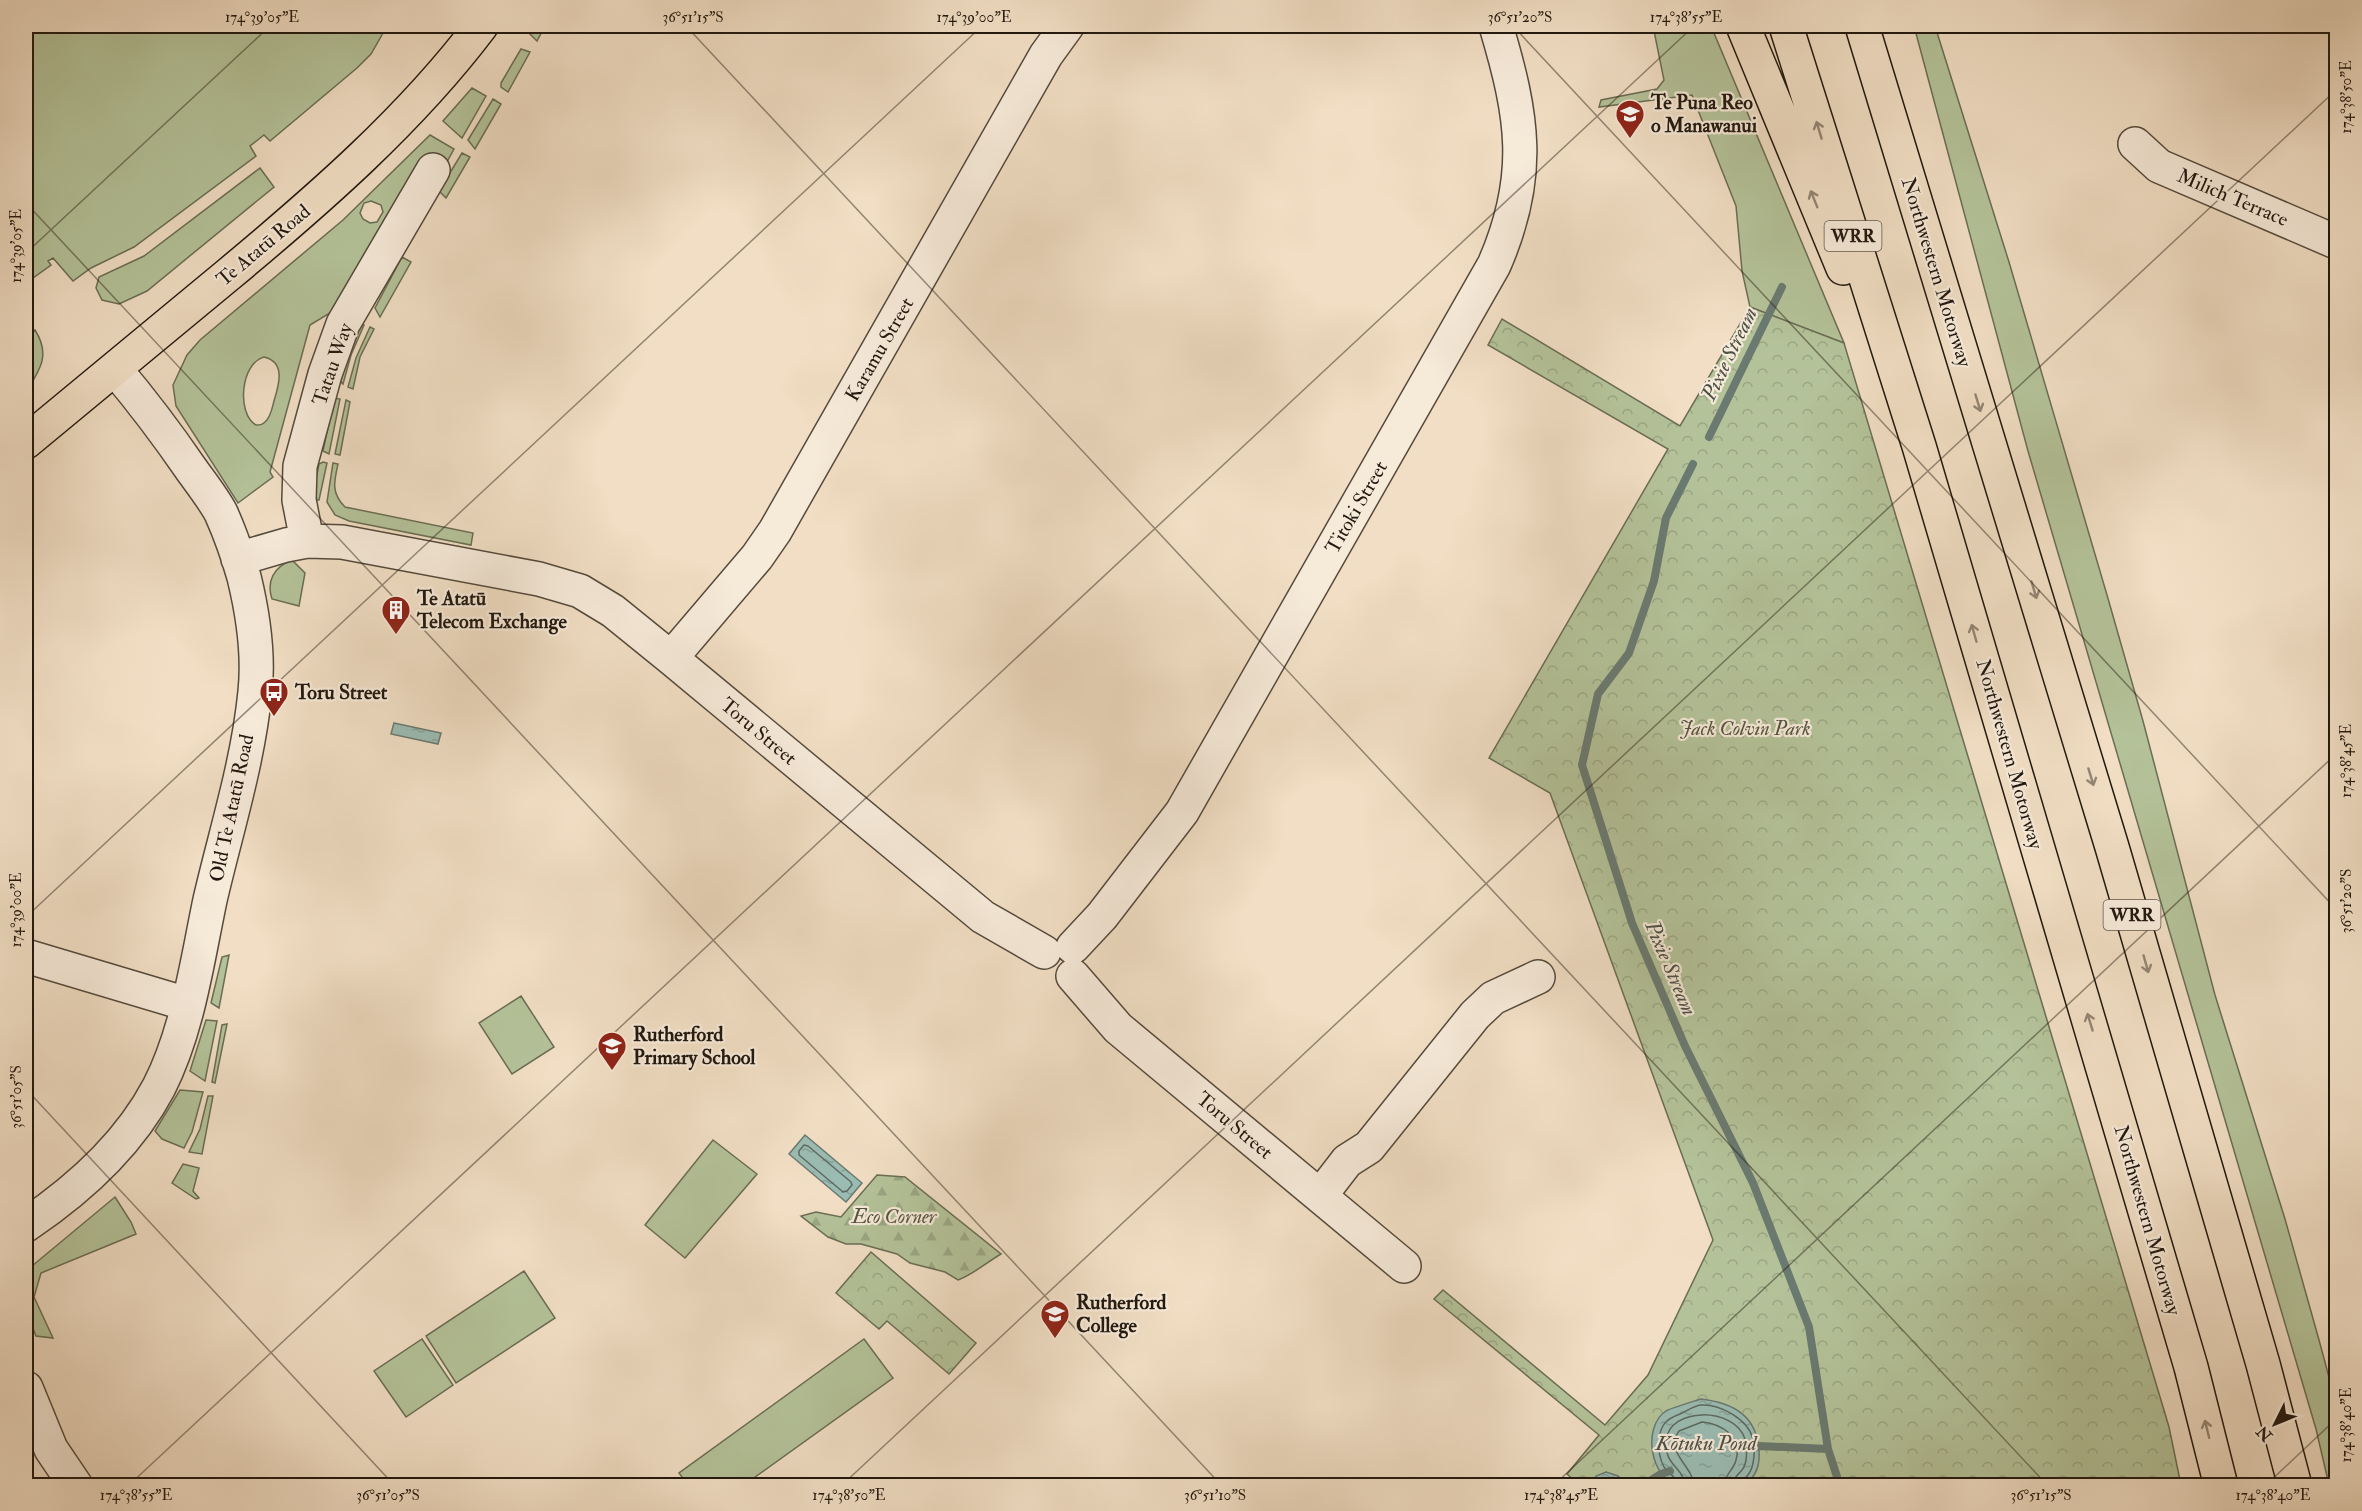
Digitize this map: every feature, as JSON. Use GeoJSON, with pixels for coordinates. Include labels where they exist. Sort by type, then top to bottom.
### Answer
{"type":"FeatureCollection","features":[{"type":"Feature","properties":{"kind":"main road","name":"Te Atatū Road"},"geometry":{"type":"LineString","coordinates":[[26,442],[254,253],[355,165],[463,50],[481,26]]}},
{"type":"Feature","properties":{"kind":"main road"},"geometry":{"type":"LineString","coordinates":[[1743,26],[1919,446]]}},
{"type":"Feature","properties":{"kind":"main road","name":"Northwestern Motorway"},"geometry":{"type":"LineString","coordinates":[[1786,26],[1919,446],[2185,1345],[2221,1485]]}},
{"type":"Feature","properties":{"kind":"main road","name":"Northwestern Motorway"},"geometry":{"type":"LineString","coordinates":[[1862,26],[2112,847],[2259,1352],[2295,1485]]}},
{"type":"Feature","properties":{"kind":"main road"},"geometry":{"type":"LineString","coordinates":[[1878,26],[1961,347]]}},
{"type":"Feature","properties":{"kind":"street","name":"Karamu Street"},"geometry":{"type":"LineString","coordinates":[[671,658],[757,557],[775,531],[1046,55],[1067,26]]}},
{"type":"Feature","properties":{"kind":"street","name":"Titoki Street"},"geometry":{"type":"LineString","coordinates":[[1063,958],[1102,916],[1182,812],[1494,265],[1515,202],[1520,175],[1517,106],[1496,26]]}},
{"type":"Feature","properties":{"kind":"street","name":"Milich Terrace"},"geometry":{"type":"LineString","coordinates":[[2135,144],[2159,165],[2337,242]]}},
{"type":"Feature","properties":{"kind":"street","name":"Tatau Way"},"geometry":{"type":"LineString","coordinates":[[307,541],[300,500],[300,466],[325,374],[344,324],[433,170]]}},
{"type":"Feature","properties":{"kind":"street","name":"Old Te Atatū Road"},"geometry":{"type":"LineString","coordinates":[[26,1225],[64,1197],[99,1166],[144,1110],[169,1063],[188,1004],[220,855],[236,799],[255,692],[254,628],[238,559],[220,512],[147,407],[115,369]]}},
{"type":"Feature","properties":{"kind":"street","name":"Toru Street"},"geometry":{"type":"LineString","coordinates":[[238,559],[286,544],[307,541],[342,542],[513,573],[580,591],[601,603],[671,658],[983,916],[1063,958],[1118,1028],[1404,1266]]}},
{"type":"Feature","properties":{"kind":"street"},"geometry":{"type":"LineString","coordinates":[[26,956],[188,1004]]}},
{"type":"Feature","properties":{"kind":"street"},"geometry":{"type":"LineString","coordinates":[[1320,1196],[1347,1161],[1369,1148],[1475,1015],[1493,998],[1538,977]]}},
{"type":"Feature","properties":{"kind":"street"},"geometry":{"type":"LineString","coordinates":[[26,1388],[51,1449],[76,1485]]}},
{"type":"Feature","properties":{"kind":"green space"},"geometry":{"type":"Polygon","coordinates":[[[26,26],[387,26],[371,54],[357,68],[270,141],[264,135],[250,146],[256,156],[134,247],[91,268],[73,281],[53,258],[48,261],[51,265],[26,283],[26,26]]]}},
{"type":"Feature","properties":{"kind":"green space"},"geometry":{"type":"Polygon","coordinates":[[[524,26],[545,26],[537,41],[524,26]]]}},
{"type":"Feature","properties":{"kind":"green space"},"geometry":{"type":"Polygon","coordinates":[[[1653,26],[1711,26],[1844,343],[1750,307],[1742,271],[1736,206],[1692,95],[1599,107],[1601,100],[1657,89],[1664,80],[1653,26]]]}},
{"type":"Feature","properties":{"kind":"green space"},"geometry":{"type":"Polygon","coordinates":[[[1914,26],[1935,26],[2009,262],[2107,595],[2143,721],[2215,995],[2285,1219],[2336,1403],[2336,1485],[2329,1485],[2316,1429],[2028,451],[1914,26]]]}},
{"type":"Feature","properties":{"kind":"green space"},"geometry":{"type":"Polygon","coordinates":[[[521,49],[530,52],[508,92],[501,87],[501,83],[521,49]]]}},
{"type":"Feature","properties":{"kind":"green space"},"geometry":{"type":"Polygon","coordinates":[[[472,88],[486,96],[462,138],[443,121],[472,88]]]}},
{"type":"Feature","properties":{"kind":"green space"},"geometry":{"type":"Polygon","coordinates":[[[493,99],[501,104],[475,149],[468,140],[493,99]]]}},
{"type":"Feature","properties":{"kind":"green space"},"geometry":{"type":"Polygon","coordinates":[[[430,135],[454,149],[443,169],[347,297],[330,313],[310,325],[270,472],[273,477],[238,503],[176,406],[173,385],[187,355],[200,340],[343,220],[430,135]],[[371,201],[364,203],[360,213],[363,219],[370,223],[377,222],[383,212],[381,205],[371,201]],[[264,357],[250,368],[244,389],[246,410],[256,425],[263,424],[269,418],[279,381],[276,364],[264,357]]]}},
{"type":"Feature","properties":{"kind":"green space"},"geometry":{"type":"Polygon","coordinates":[[[462,153],[470,157],[446,198],[439,191],[462,153]]]}},
{"type":"Feature","properties":{"kind":"green space"},"geometry":{"type":"Polygon","coordinates":[[[260,168],[274,187],[147,291],[119,304],[102,300],[96,288],[99,277],[144,256],[260,168]]]}},
{"type":"Feature","properties":{"kind":"green space"},"geometry":{"type":"Polygon","coordinates":[[[402,257],[411,262],[380,317],[375,308],[402,257]]]}},
{"type":"Feature","properties":{"kind":"green space","name":"Jack Colvin Park"},"geometry":{"type":"Polygon","coordinates":[[[1750,307],[1844,343],[2169,1427],[2181,1485],[1579,1485],[1567,1474],[1599,1435],[1434,1299],[1443,1290],[1605,1425],[1648,1375],[1713,1240],[1550,793],[1489,758],[1668,449],[1488,345],[1502,319],[1680,426],[1750,307]]]}},
{"type":"Feature","properties":{"kind":"green space"},"geometry":{"type":"Polygon","coordinates":[[[361,323],[364,325],[351,355],[343,384],[339,380],[347,353],[361,323]]]}},
{"type":"Feature","properties":{"kind":"green space"},"geometry":{"type":"Polygon","coordinates":[[[370,327],[374,329],[360,357],[353,389],[348,387],[356,358],[370,327]]]}},
{"type":"Feature","properties":{"kind":"green space"},"geometry":{"type":"Polygon","coordinates":[[[35,330],[42,347],[42,362],[26,392],[26,338],[35,330]]]}},
{"type":"Feature","properties":{"kind":"green space"},"geometry":{"type":"Polygon","coordinates":[[[334,398],[340,399],[329,454],[323,451],[334,398]]]}},
{"type":"Feature","properties":{"kind":"green space"},"geometry":{"type":"Polygon","coordinates":[[[346,400],[350,402],[340,455],[335,454],[346,400]]]}},
{"type":"Feature","properties":{"kind":"green space"},"geometry":{"type":"Polygon","coordinates":[[[327,463],[319,500],[317,500],[314,490],[319,464],[327,463]]]}},
{"type":"Feature","properties":{"kind":"green space"},"geometry":{"type":"Polygon","coordinates":[[[333,463],[338,464],[335,482],[337,497],[345,507],[473,533],[471,545],[349,521],[335,515],[327,502],[333,463]]]}},
{"type":"Feature","properties":{"kind":"green space"},"geometry":{"type":"Polygon","coordinates":[[[292,560],[305,573],[299,606],[272,599],[270,592],[273,575],[280,567],[292,560]]]}},
{"type":"Feature","properties":{"kind":"green space"},"geometry":{"type":"Polygon","coordinates":[[[229,955],[219,1008],[211,1003],[222,957],[229,955]]]}},
{"type":"Feature","properties":{"kind":"green space"},"geometry":{"type":"Polygon","coordinates":[[[521,996],[554,1047],[512,1074],[479,1023],[521,996]]]}},
{"type":"Feature","properties":{"kind":"green space"},"geometry":{"type":"Polygon","coordinates":[[[206,1020],[217,1021],[205,1081],[190,1071],[206,1020]]]}},
{"type":"Feature","properties":{"kind":"green space"},"geometry":{"type":"Polygon","coordinates":[[[227,1024],[215,1083],[212,1082],[222,1025],[227,1024]]]}},
{"type":"Feature","properties":{"kind":"green space"},"geometry":{"type":"Polygon","coordinates":[[[180,1090],[203,1092],[192,1132],[184,1148],[162,1139],[155,1131],[180,1090]]]}},
{"type":"Feature","properties":{"kind":"green space"},"geometry":{"type":"Polygon","coordinates":[[[208,1096],[213,1096],[202,1154],[189,1152],[200,1129],[208,1096]]]}},
{"type":"Feature","properties":{"kind":"green space"},"geometry":{"type":"Polygon","coordinates":[[[713,1140],[757,1174],[685,1258],[645,1225],[713,1140]]]}},
{"type":"Feature","properties":{"kind":"green space"},"geometry":{"type":"Polygon","coordinates":[[[183,1164],[199,1168],[193,1191],[199,1198],[196,1199],[172,1183],[183,1164]]]}},
{"type":"Feature","properties":{"kind":"green space","name":"Eco Corner"},"geometry":{"type":"Polygon","coordinates":[[[877,1175],[905,1177],[1001,1254],[958,1280],[945,1272],[910,1263],[897,1254],[861,1244],[846,1244],[828,1237],[801,1216],[816,1212],[841,1217],[877,1175]]]}},
{"type":"Feature","properties":{"kind":"green space"},"geometry":{"type":"Polygon","coordinates":[[[115,1197],[136,1234],[41,1273],[34,1297],[53,1338],[36,1336],[26,1311],[26,1271],[115,1197]]]}},
{"type":"Feature","properties":{"kind":"green space"},"geometry":{"type":"Polygon","coordinates":[[[871,1252],[976,1343],[949,1374],[887,1321],[879,1329],[836,1293],[871,1252]]]}},
{"type":"Feature","properties":{"kind":"green space"},"geometry":{"type":"Polygon","coordinates":[[[524,1271],[555,1318],[456,1383],[426,1336],[524,1271]]]}},
{"type":"Feature","properties":{"kind":"green space"},"geometry":{"type":"Polygon","coordinates":[[[422,1339],[453,1385],[406,1417],[374,1371],[422,1339]]]}},
{"type":"Feature","properties":{"kind":"green space"},"geometry":{"type":"Polygon","coordinates":[[[864,1339],[893,1378],[744,1485],[688,1485],[679,1473],[864,1339]]]}},
{"type":"Feature","properties":{"kind":"water"},"geometry":{"type":"Polygon","coordinates":[[[394,723],[441,733],[438,744],[391,734],[394,723]]]}},
{"type":"Feature","properties":{"kind":"water"},"geometry":{"type":"Polygon","coordinates":[[[805,1135],[862,1183],[846,1202],[789,1154],[805,1135]]]}},
{"type":"Feature","properties":{"kind":"water","name":"Kōtuku Pond"},"geometry":{"type":"Polygon","coordinates":[[[1701,1399],[1724,1404],[1742,1413],[1754,1429],[1759,1461],[1755,1474],[1745,1484],[1678,1485],[1661,1473],[1652,1451],[1654,1428],[1658,1418],[1666,1411],[1701,1399]]]}},
{"type":"Feature","properties":{"kind":"water"},"geometry":{"type":"Polygon","coordinates":[[[1606,1472],[1618,1476],[1627,1485],[1592,1485],[1596,1476],[1606,1472]]]}},
{"type":"Feature","properties":{"kind":"waterway","name":"Pixie Stream"},"geometry":{"type":"LineString","coordinates":[[1709,437],[1782,287]]}},
{"type":"Feature","properties":{"kind":"waterway","name":"Pixie Stream"},"geometry":{"type":"LineString","coordinates":[[1693,464],[1666,518],[1654,581],[1629,653],[1598,694],[1582,765],[1632,923],[1685,1046],[1753,1183],[1809,1327],[1828,1449],[1840,1486]]}},
{"type":"Feature","properties":{"kind":"waterway"},"geometry":{"type":"LineString","coordinates":[[1751,1448],[1759,1446],[1828,1449]]}},
{"type":"Feature","properties":{"kind":"waterway"},"geometry":{"type":"LineString","coordinates":[[1642,1486],[1670,1471]]}},
{"type":"Feature","properties":{"kind":"place","name":"Te Puna Reo o Manawanui"},"geometry":{"type":"Point","coordinates":[1630,140]}},
{"type":"Feature","properties":{"kind":"place","name":"Te Atatū Telecom Exchange"},"geometry":{"type":"Point","coordinates":[396,636]}},
{"type":"Feature","properties":{"kind":"place","name":"Toru Street"},"geometry":{"type":"Point","coordinates":[274,718]}},
{"type":"Feature","properties":{"kind":"place","name":"Rutherford Primary School"},"geometry":{"type":"Point","coordinates":[612,1072]}},
{"type":"Feature","properties":{"kind":"place","name":"Rutherford College"},"geometry":{"type":"Point","coordinates":[1055,1340]}}]}
